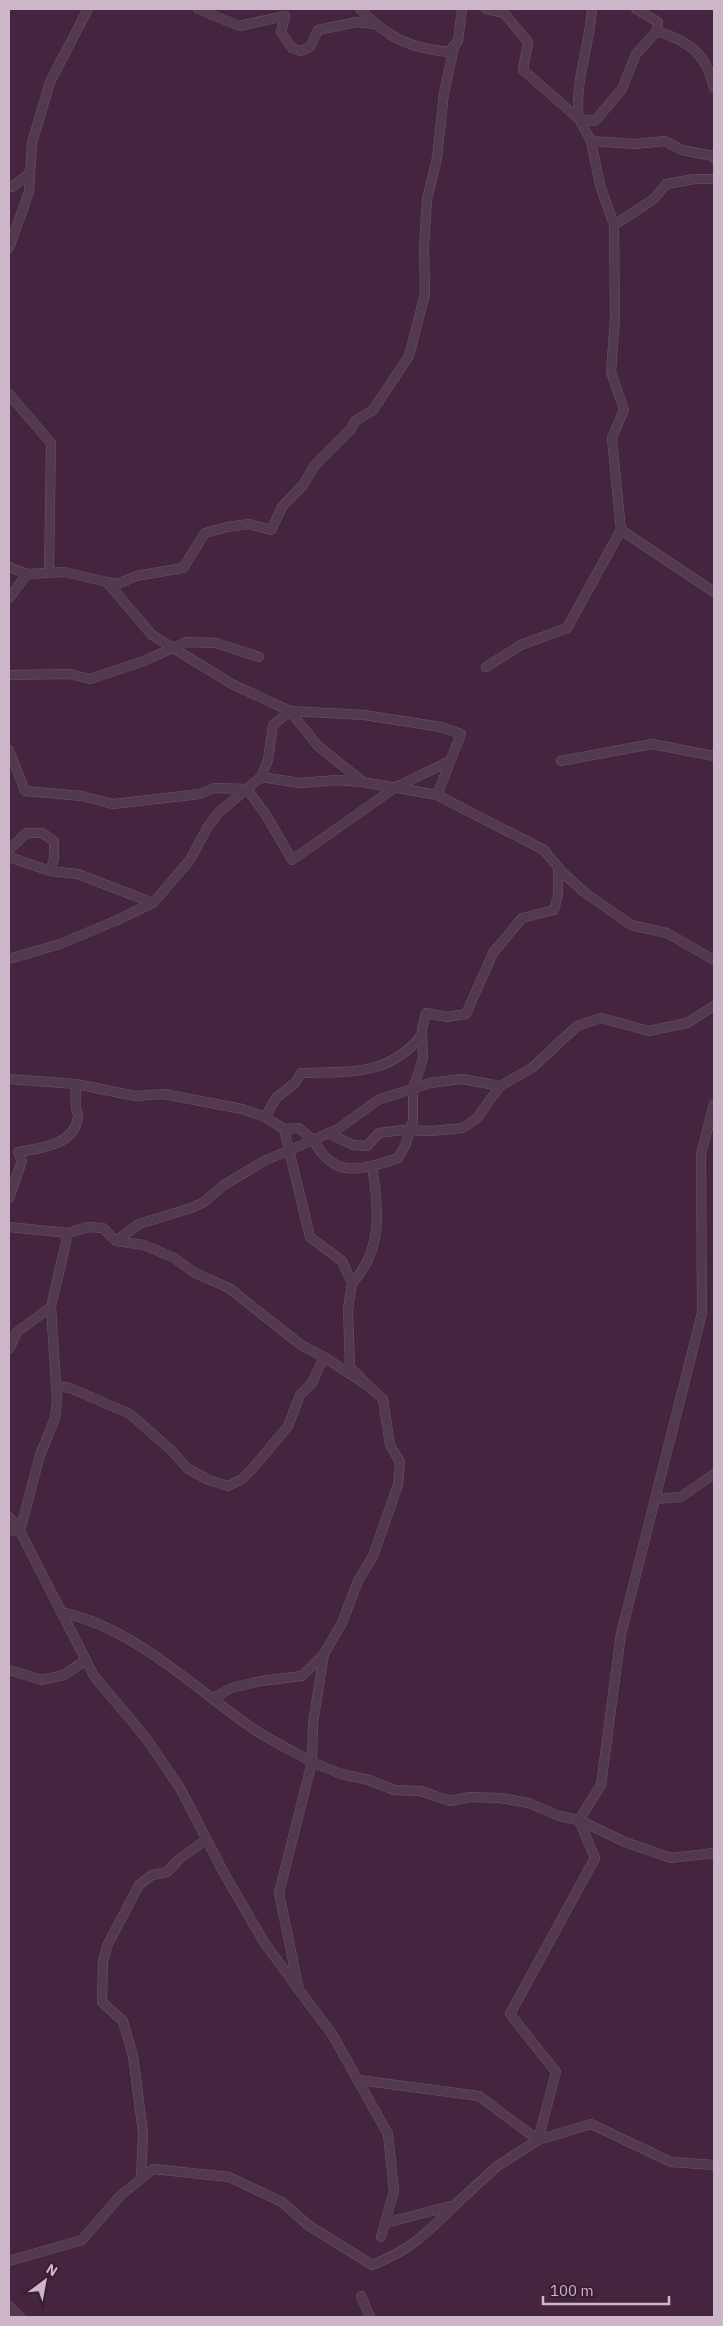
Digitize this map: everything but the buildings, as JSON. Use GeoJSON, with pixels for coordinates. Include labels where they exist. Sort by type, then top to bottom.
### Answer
{"type":"FeatureCollection","features":[{"type":"Feature","properties":{"kind":"street"},"geometry":{"type":"LineString","coordinates":[[9,248],[28,192],[32,143],[50,82],[88,9]]}},
{"type":"Feature","properties":{"kind":"street"},"geometry":{"type":"LineString","coordinates":[[198,9],[217,14],[239,26],[285,16],[281,32],[292,48],[301,51],[310,47],[318,30],[357,22],[374,24]]}},
{"type":"Feature","properties":{"kind":"street"},"geometry":{"type":"LineString","coordinates":[[360,9],[374,24],[396,40],[424,49],[449,52],[458,42],[462,9]]}},
{"type":"Feature","properties":{"kind":"street"},"geometry":{"type":"LineString","coordinates":[[486,9],[504,13],[528,42]]}},
{"type":"Feature","properties":{"kind":"street"},"geometry":{"type":"LineString","coordinates":[[486,667],[521,645],[567,628],[621,530],[612,438],[624,410],[611,372],[615,318],[614,224],[600,185],[591,141],[579,119],[522,70],[528,42],[516,18],[502,9]]}},
{"type":"Feature","properties":{"kind":"street"},"geometry":{"type":"LineString","coordinates":[[579,119],[577,102],[591,31],[592,9]]}},
{"type":"Feature","properties":{"kind":"street"},"geometry":{"type":"LineString","coordinates":[[579,119],[595,121],[622,89],[636,54],[657,31],[658,22],[636,9]]}},
{"type":"Feature","properties":{"kind":"street"},"geometry":{"type":"LineString","coordinates":[[657,31],[680,39],[695,50],[710,71],[714,88]]}},
{"type":"Feature","properties":{"kind":"street"},"geometry":{"type":"LineString","coordinates":[[9,567],[27,574],[64,572],[118,584],[136,576],[183,568],[205,534],[227,527],[248,524],[271,530],[282,507],[303,484],[315,465],[351,429],[355,421],[373,410],[410,356],[425,294],[424,247],[428,199],[437,158],[444,93],[454,47]]}},
{"type":"Feature","properties":{"kind":"street"},"geometry":{"type":"LineString","coordinates":[[591,141],[635,144],[665,141],[682,150],[713,156],[714,158]]}},
{"type":"Feature","properties":{"kind":"street"},"geometry":{"type":"LineString","coordinates":[[9,187],[12,187],[30,173]]}},
{"type":"Feature","properties":{"kind":"street"},"geometry":{"type":"LineString","coordinates":[[614,224],[654,199],[666,184],[694,178],[714,179]]}},
{"type":"Feature","properties":{"kind":"street"},"geometry":{"type":"LineString","coordinates":[[9,394],[51,444],[49,572]]}},
{"type":"Feature","properties":{"kind":"street"},"geometry":{"type":"LineString","coordinates":[[621,530],[714,592]]}},
{"type":"Feature","properties":{"kind":"street"},"geometry":{"type":"LineString","coordinates":[[9,598],[27,574]]}},
{"type":"Feature","properties":{"kind":"street"},"geometry":{"type":"LineString","coordinates":[[107,582],[152,635],[232,684],[290,711],[364,715],[441,727],[461,734],[437,795]]}},
{"type":"Feature","properties":{"kind":"street"},"geometry":{"type":"LineString","coordinates":[[9,675],[70,674],[90,679],[144,661],[186,642],[216,643],[259,657]]}},
{"type":"Feature","properties":{"kind":"street"},"geometry":{"type":"LineString","coordinates":[[9,960],[60,944],[116,921],[153,903],[190,860],[206,828],[218,813],[261,777],[268,760],[273,725],[290,711]]}},
{"type":"Feature","properties":{"kind":"street"},"geometry":{"type":"LineString","coordinates":[[290,711],[318,746],[362,782]]}},
{"type":"Feature","properties":{"kind":"street"},"geometry":{"type":"LineString","coordinates":[[561,761],[652,744],[714,756]]}},
{"type":"Feature","properties":{"kind":"street"},"geometry":{"type":"LineString","coordinates":[[9,750],[25,791],[82,796],[113,804],[200,794],[214,788],[247,789]]}},
{"type":"Feature","properties":{"kind":"street"},"geometry":{"type":"LineString","coordinates":[[247,789],[266,814],[292,860],[324,839],[362,808],[396,787],[450,761]]}},
{"type":"Feature","properties":{"kind":"street"},"geometry":{"type":"LineString","coordinates":[[261,777],[300,783],[337,780],[362,782],[437,795],[544,850],[558,868],[584,892],[630,925],[667,933],[714,960]]}},
{"type":"Feature","properties":{"kind":"street"},"geometry":{"type":"LineString","coordinates":[[9,850],[26,833],[42,833],[54,841],[54,859],[50,871]]}},
{"type":"Feature","properties":{"kind":"street"},"geometry":{"type":"LineString","coordinates":[[9,857],[50,871],[78,874],[153,903]]}},
{"type":"Feature","properties":{"kind":"street"},"geometry":{"type":"LineString","coordinates":[[9,1079],[76,1084],[135,1096],[164,1094],[242,1109],[265,1117],[284,1129],[299,1128],[313,1140],[321,1156],[339,1168],[365,1169],[398,1158],[413,1122],[414,1089],[423,1059],[422,1035],[426,1013],[447,1018],[466,1014],[493,953],[522,918],[554,910],[558,895],[558,868]]}},
{"type":"Feature","properties":{"kind":"street"},"geometry":{"type":"LineString","coordinates":[[328,1133],[354,1146],[367,1146],[379,1133],[463,1128],[477,1118],[500,1086],[532,1068],[577,1026],[601,1018],[648,1030],[687,1023],[714,1006]]}},
{"type":"Feature","properties":{"kind":"street"},"geometry":{"type":"LineString","coordinates":[[265,1117],[276,1098],[295,1083],[301,1073],[349,1071],[385,1066],[409,1051],[422,1035]]}},
{"type":"Feature","properties":{"kind":"street"},"geometry":{"type":"LineString","coordinates":[[116,1241],[139,1224],[191,1208],[204,1202],[243,1173],[328,1133],[356,1117],[378,1100],[430,1083],[462,1079],[500,1086]]}},
{"type":"Feature","properties":{"kind":"street"},"geometry":{"type":"LineString","coordinates":[[9,1198],[22,1161],[18,1152],[67,1139],[74,1128],[78,1117],[76,1084]]}},
{"type":"Feature","properties":{"kind":"street"},"geometry":{"type":"LineString","coordinates":[[579,1820],[601,1785],[621,1634],[702,1313],[701,1154],[714,1104]]}},
{"type":"Feature","properties":{"kind":"street"},"geometry":{"type":"LineString","coordinates":[[214,1698],[231,1688],[262,1681],[302,1676],[324,1654],[342,1623],[358,1580],[373,1556],[398,1485],[400,1462],[390,1445],[383,1399],[350,1367],[348,1309],[352,1283],[342,1261],[310,1237],[284,1129]]}},
{"type":"Feature","properties":{"kind":"street"},"geometry":{"type":"LineString","coordinates":[[352,1283],[365,1270],[374,1250],[377,1210],[372,1167]]}},
{"type":"Feature","properties":{"kind":"street"},"geometry":{"type":"LineString","coordinates":[[9,1226],[68,1234],[88,1227],[103,1228],[116,1241],[152,1248],[174,1258],[195,1273],[228,1288],[301,1345],[368,1385]]}},
{"type":"Feature","properties":{"kind":"street"},"geometry":{"type":"LineString","coordinates":[[20,1531],[40,1455],[55,1418],[56,1386],[50,1307],[68,1234]]}},
{"type":"Feature","properties":{"kind":"street"},"geometry":{"type":"LineString","coordinates":[[9,1349],[17,1332],[50,1307]]}},
{"type":"Feature","properties":{"kind":"street"},"geometry":{"type":"LineString","coordinates":[[56,1386],[70,1388],[130,1414],[171,1450],[188,1468],[209,1480],[228,1486],[242,1479],[253,1468],[288,1426],[300,1395],[312,1384],[324,1357]]}},
{"type":"Feature","properties":{"kind":"street"},"geometry":{"type":"LineString","coordinates":[[656,1499],[680,1497],[714,1474]]}},
{"type":"Feature","properties":{"kind":"street"},"geometry":{"type":"LineString","coordinates":[[9,1517],[20,1531],[94,1676],[146,1738],[180,1788],[206,1840],[264,1942],[332,2034],[388,2134],[394,2190],[382,2237]]}},
{"type":"Feature","properties":{"kind":"street"},"geometry":{"type":"LineString","coordinates":[[9,1530],[20,1531]]}},
{"type":"Feature","properties":{"kind":"street"},"geometry":{"type":"LineString","coordinates":[[60,1612],[86,1618],[143,1646],[256,1730],[312,1762],[340,1774],[369,1780],[394,1790],[421,1791],[450,1801],[470,1797],[500,1798],[529,1803],[559,1816],[579,1820],[653,1854],[671,1858],[714,1853]]}},
{"type":"Feature","properties":{"kind":"street"},"geometry":{"type":"LineString","coordinates":[[299,1990],[279,1893],[312,1762],[313,1724],[324,1654]]}},
{"type":"Feature","properties":{"kind":"street"},"geometry":{"type":"LineString","coordinates":[[9,1670],[42,1680],[64,1675],[86,1660]]}},
{"type":"Feature","properties":{"kind":"street"},"geometry":{"type":"LineString","coordinates":[[538,2140],[556,2072],[510,2014],[595,1858],[579,1820]]}},
{"type":"Feature","properties":{"kind":"street"},"geometry":{"type":"LineString","coordinates":[[141,2179],[142,2133],[134,2056],[123,2021],[102,2002],[103,1962],[115,1927],[140,1885],[152,1875],[167,1872],[179,1859],[206,1840]]}},
{"type":"Feature","properties":{"kind":"street"},"geometry":{"type":"LineString","coordinates":[[359,2080],[479,2096],[538,2140]]}},
{"type":"Feature","properties":{"kind":"street"},"geometry":{"type":"LineString","coordinates":[[9,2261],[82,2240],[120,2196],[153,2169],[228,2177],[282,2202],[308,2225],[372,2265],[399,2254],[420,2240],[455,2204],[496,2167],[538,2140],[592,2124],[671,2162],[714,2165]]}},
{"type":"Feature","properties":{"kind":"street"},"geometry":{"type":"LineString","coordinates":[[385,2223],[455,2204]]}},
{"type":"Feature","properties":{"kind":"street"},"geometry":{"type":"LineString","coordinates":[[361,2296],[370,2317]]}},
{"type":"Feature","properties":{"kind":"street"},"geometry":{"type":"LineString","coordinates":[[9,2306],[20,2317]]}}]}
